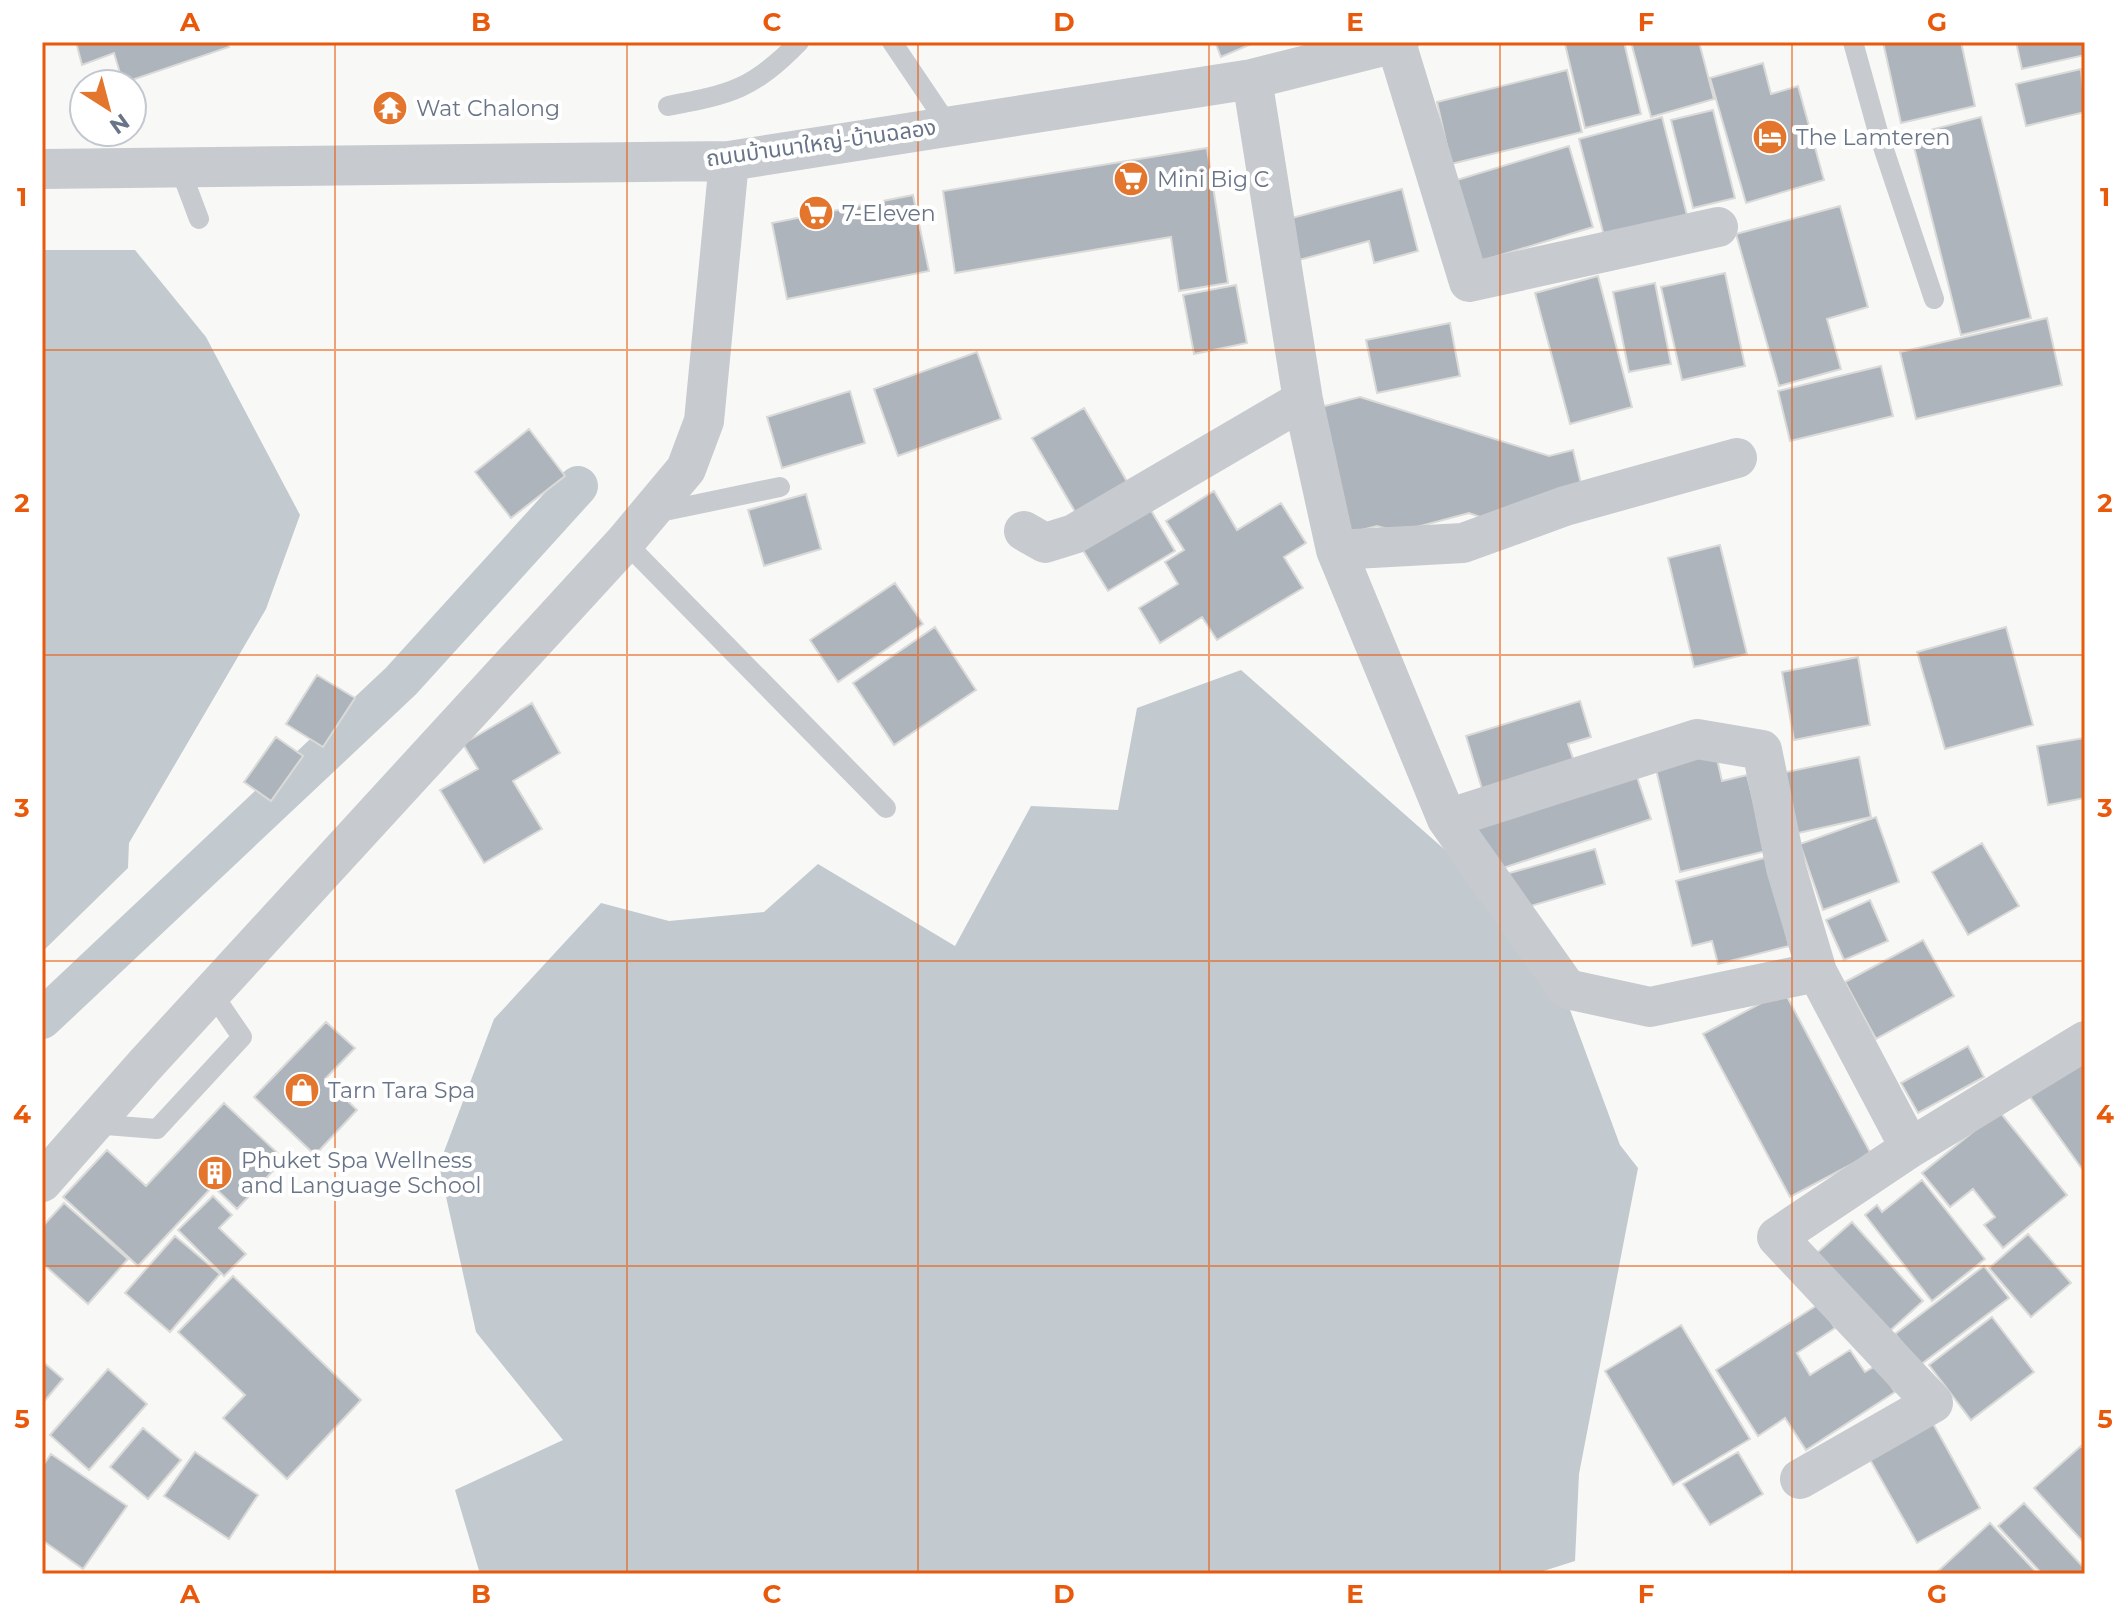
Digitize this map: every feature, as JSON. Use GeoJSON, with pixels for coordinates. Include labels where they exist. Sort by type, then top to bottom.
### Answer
{"type":"FeatureCollection","features":[{"type":"Feature","properties":{"kind":"street","name":"ถนนบ้านนาใหญ่-บ้านฉลอง"},"geometry":{"type":"LineString","coordinates":[[42,169],[729,161],[1252,79],[1398,42]]}},
{"type":"Feature","properties":{"kind":"street"},"geometry":{"type":"LineString","coordinates":[[1398,42],[1469,282],[1718,227]]}},
{"type":"Feature","properties":{"kind":"street"},"geometry":{"type":"LineString","coordinates":[[1252,79],[1303,400],[1336,550],[1447,819],[1567,989],[1650,1007],[1817,972]]}},
{"type":"Feature","properties":{"kind":"street"},"geometry":{"type":"LineString","coordinates":[[42,1182],[686,469],[704,421],[729,161]]}},
{"type":"Feature","properties":{"kind":"street"},"geometry":{"type":"LineString","coordinates":[[1024,531],[1045,543],[1074,534],[1303,400]]}},
{"type":"Feature","properties":{"kind":"street"},"geometry":{"type":"LineString","coordinates":[[1336,550],[1463,543],[1565,506],[1737,458]]}},
{"type":"Feature","properties":{"kind":"street"},"geometry":{"type":"LineString","coordinates":[[1447,819],[1697,739],[1762,750],[1786,868],[1817,972],[1910,1148]]}},
{"type":"Feature","properties":{"kind":"street"},"geometry":{"type":"LineString","coordinates":[[1800,1479],[1933,1403],[1777,1237],[1910,1148],[2085,1041]]}},
{"type":"Feature","properties":{"kind":"lane"},"geometry":{"type":"LineString","coordinates":[[668,106],[743,89],[770,72],[799,42]]}},
{"type":"Feature","properties":{"kind":"lane"},"geometry":{"type":"LineString","coordinates":[[892,42],[948,125]]}},
{"type":"Feature","properties":{"kind":"lane"},"geometry":{"type":"LineString","coordinates":[[1853,42],[1878,132],[1934,299]]}},
{"type":"Feature","properties":{"kind":"lane"},"geometry":{"type":"LineString","coordinates":[[179,166],[199,219]]}},
{"type":"Feature","properties":{"kind":"lane"},"geometry":{"type":"LineString","coordinates":[[780,487],[635,528],[886,808]]}},
{"type":"Feature","properties":{"kind":"lane"},"geometry":{"type":"LineString","coordinates":[[93,1124],[157,1129],[242,1037],[212,993]]}},
{"type":"Feature","properties":{"kind":"shaded area"},"geometry":{"type":"Polygon","coordinates":[[[42,250],[135,250],[206,337],[300,515],[266,609],[129,843],[128,868],[42,952],[42,250]]]}},
{"type":"Feature","properties":{"kind":"shaded area"},"geometry":{"type":"Polygon","coordinates":[[[1241,670],[1461,864],[1566,999],[1620,1145],[1638,1168],[1579,1474],[1575,1561],[1534,1574],[480,1574],[455,1490],[563,1440],[476,1332],[439,1165],[494,1019],[601,903],[669,921],[764,912],[818,864],[955,946],[1031,806],[1118,810],[1137,708],[1241,670]]]}},
{"type":"Feature","properties":{"kind":"building"},"geometry":{"type":"Polygon","coordinates":[[[76,42],[227,42],[229,47],[148,75],[148,68],[118,68],[114,53],[82,65],[76,42]]]}},
{"type":"Feature","properties":{"kind":"building"},"geometry":{"type":"Polygon","coordinates":[[[1215,42],[1256,42],[1221,57],[1215,42]]]}},
{"type":"Feature","properties":{"kind":"building"},"geometry":{"type":"Polygon","coordinates":[[[1624,42],[1641,114],[1585,128],[1565,44],[1624,42]]]}},
{"type":"Feature","properties":{"kind":"building"},"geometry":{"type":"Polygon","coordinates":[[[1631,42],[1699,42],[1714,99],[1651,117],[1631,42]]]}},
{"type":"Feature","properties":{"kind":"building"},"geometry":{"type":"Polygon","coordinates":[[[1883,42],[1961,42],[1975,106],[1901,123],[1883,42]]]}},
{"type":"Feature","properties":{"kind":"building"},"geometry":{"type":"Polygon","coordinates":[[[2016,42],[2085,42],[2085,55],[2022,69],[2016,42]]]}},
{"type":"Feature","properties":{"kind":"building","name":"The Lamteren"},"geometry":{"type":"Polygon","coordinates":[[[1763,63],[1771,94],[1798,86],[1824,180],[1746,203],[1710,78],[1763,63]]]}},
{"type":"Feature","properties":{"kind":"building"},"geometry":{"type":"Polygon","coordinates":[[[2081,69],[2085,112],[2026,126],[2016,84],[2081,69]]]}},
{"type":"Feature","properties":{"kind":"building"},"geometry":{"type":"Polygon","coordinates":[[[1567,70],[1582,132],[1451,164],[1437,102],[1567,70]]]}},
{"type":"Feature","properties":{"kind":"building"},"geometry":{"type":"Polygon","coordinates":[[[1713,110],[1735,198],[1693,208],[1671,120],[1713,110]]]}},
{"type":"Feature","properties":{"kind":"building"},"geometry":{"type":"Polygon","coordinates":[[[1662,117],[1687,215],[1604,236],[1579,139],[1662,117]]]}},
{"type":"Feature","properties":{"kind":"building"},"geometry":{"type":"Polygon","coordinates":[[[1981,117],[2031,318],[1961,335],[1911,135],[1981,117]]]}},
{"type":"Feature","properties":{"kind":"building"},"geometry":{"type":"Polygon","coordinates":[[[1569,146],[1593,227],[1481,261],[1457,180],[1569,146]]]}},
{"type":"Feature","properties":{"kind":"building"},"geometry":{"type":"Polygon","coordinates":[[[1207,148],[1228,283],[1179,291],[1171,237],[955,273],[943,191],[1207,148]]]}},
{"type":"Feature","properties":{"kind":"building"},"geometry":{"type":"Polygon","coordinates":[[[1402,189],[1418,251],[1374,263],[1369,241],[1299,260],[1288,219],[1402,189]]]}},
{"type":"Feature","properties":{"kind":"building"},"geometry":{"type":"Polygon","coordinates":[[[913,195],[929,271],[787,299],[772,223],[913,195]]]}},
{"type":"Feature","properties":{"kind":"building"},"geometry":{"type":"Polygon","coordinates":[[[1840,206],[1868,307],[1827,319],[1841,369],[1779,386],[1736,234],[1840,206]]]}},
{"type":"Feature","properties":{"kind":"building"},"geometry":{"type":"Polygon","coordinates":[[[1725,273],[1745,366],[1682,380],[1661,287],[1725,273]]]}},
{"type":"Feature","properties":{"kind":"building"},"geometry":{"type":"Polygon","coordinates":[[[1598,276],[1632,407],[1570,424],[1535,293],[1598,276]]]}},
{"type":"Feature","properties":{"kind":"building"},"geometry":{"type":"Polygon","coordinates":[[[1655,283],[1671,364],[1629,372],[1613,292],[1655,283]]]}},
{"type":"Feature","properties":{"kind":"building"},"geometry":{"type":"Polygon","coordinates":[[[1236,285],[1247,343],[1194,354],[1183,295],[1236,285]]]}},
{"type":"Feature","properties":{"kind":"building"},"geometry":{"type":"Polygon","coordinates":[[[2047,318],[2062,385],[1916,419],[1900,352],[2047,318]]]}},
{"type":"Feature","properties":{"kind":"building"},"geometry":{"type":"Polygon","coordinates":[[[1450,323],[1460,376],[1377,393],[1366,340],[1450,323]]]}},
{"type":"Feature","properties":{"kind":"building"},"geometry":{"type":"Polygon","coordinates":[[[977,352],[1001,419],[898,456],[874,389],[977,352]]]}},
{"type":"Feature","properties":{"kind":"building"},"geometry":{"type":"Polygon","coordinates":[[[1881,366],[1893,416],[1790,441],[1778,391],[1881,366]]]}},
{"type":"Feature","properties":{"kind":"building"},"geometry":{"type":"Polygon","coordinates":[[[850,391],[865,443],[782,468],[767,417],[850,391]]]}},
{"type":"Feature","properties":{"kind":"building"},"geometry":{"type":"Polygon","coordinates":[[[1360,397],[1549,456],[1573,450],[1583,492],[1483,518],[1469,513],[1398,532],[1377,526],[1350,533],[1317,408],[1360,397]]]}},
{"type":"Feature","properties":{"kind":"building"},"geometry":{"type":"Polygon","coordinates":[[[1084,408],[1129,485],[1077,515],[1032,438],[1084,408]]]}},
{"type":"Feature","properties":{"kind":"building"},"geometry":{"type":"Polygon","coordinates":[[[529,429],[565,476],[511,518],[475,472],[529,429]]]}},
{"type":"Feature","properties":{"kind":"building"},"geometry":{"type":"Polygon","coordinates":[[[1214,491],[1237,530],[1281,503],[1306,543],[1284,557],[1303,588],[1217,640],[1202,617],[1160,643],[1139,608],[1178,584],[1165,562],[1184,550],[1166,521],[1214,491]]]}},
{"type":"Feature","properties":{"kind":"building"},"geometry":{"type":"Polygon","coordinates":[[[806,494],[821,549],[764,566],[748,510],[806,494]]]}},
{"type":"Feature","properties":{"kind":"building"},"geometry":{"type":"Polygon","coordinates":[[[1149,507],[1175,551],[1108,591],[1081,547],[1149,507]]]}},
{"type":"Feature","properties":{"kind":"building"},"geometry":{"type":"Polygon","coordinates":[[[1720,545],[1747,654],[1694,667],[1668,558],[1720,545]]]}},
{"type":"Feature","properties":{"kind":"building"},"geometry":{"type":"Polygon","coordinates":[[[895,583],[923,624],[838,682],[810,640],[895,583]]]}},
{"type":"Feature","properties":{"kind":"building"},"geometry":{"type":"Polygon","coordinates":[[[935,627],[976,690],[894,745],[853,683],[935,627]]]}},
{"type":"Feature","properties":{"kind":"building"},"geometry":{"type":"Polygon","coordinates":[[[2006,627],[2033,725],[1945,749],[1917,652],[2006,627]]]}},
{"type":"Feature","properties":{"kind":"building"},"geometry":{"type":"Polygon","coordinates":[[[1858,657],[1870,725],[1794,740],[1782,672],[1858,657]]]}},
{"type":"Feature","properties":{"kind":"building"},"geometry":{"type":"Polygon","coordinates":[[[317,675],[355,698],[323,747],[286,724],[317,675]]]}},
{"type":"Feature","properties":{"kind":"building"},"geometry":{"type":"Polygon","coordinates":[[[1580,701],[1591,737],[1568,744],[1575,764],[1483,792],[1466,736],[1580,701]]]}},
{"type":"Feature","properties":{"kind":"building"},"geometry":{"type":"Polygon","coordinates":[[[532,703],[560,753],[513,781],[542,829],[484,863],[440,790],[478,769],[463,744],[532,703]]]}},
{"type":"Feature","properties":{"kind":"building"},"geometry":{"type":"Polygon","coordinates":[[[276,737],[303,756],[271,801],[244,782],[276,737]]]}},
{"type":"Feature","properties":{"kind":"building"},"geometry":{"type":"Polygon","coordinates":[[[2084,738],[2085,798],[2048,805],[2037,746],[2084,738]]]}},
{"type":"Feature","properties":{"kind":"building"},"geometry":{"type":"Polygon","coordinates":[[[1715,750],[1722,781],[1747,775],[1766,851],[1680,872],[1655,765],[1715,750]]]}},
{"type":"Feature","properties":{"kind":"building"},"geometry":{"type":"Polygon","coordinates":[[[1859,757],[1871,817],[1789,835],[1777,774],[1859,757]]]}},
{"type":"Feature","properties":{"kind":"building"},"geometry":{"type":"Polygon","coordinates":[[[1636,774],[1651,819],[1488,873],[1474,829],[1636,774]]]}},
{"type":"Feature","properties":{"kind":"building"},"geometry":{"type":"Polygon","coordinates":[[[1876,817],[1899,882],[1823,910],[1800,844],[1876,817]]]}},
{"type":"Feature","properties":{"kind":"building"},"geometry":{"type":"Polygon","coordinates":[[[1982,843],[2019,906],[1968,935],[1932,872],[1982,843]]]}},
{"type":"Feature","properties":{"kind":"building"},"geometry":{"type":"Polygon","coordinates":[[[1595,849],[1605,884],[1517,910],[1506,874],[1595,849]]]}},
{"type":"Feature","properties":{"kind":"building"},"geometry":{"type":"Polygon","coordinates":[[[1768,857],[1789,946],[1718,964],[1712,941],[1692,946],[1676,881],[1768,857]]]}},
{"type":"Feature","properties":{"kind":"building"},"geometry":{"type":"Polygon","coordinates":[[[1870,900],[1888,941],[1844,960],[1826,920],[1870,900]]]}},
{"type":"Feature","properties":{"kind":"building"},"geometry":{"type":"Polygon","coordinates":[[[1923,940],[1954,996],[1876,1039],[1845,982],[1923,940]]]}},
{"type":"Feature","properties":{"kind":"building"},"geometry":{"type":"Polygon","coordinates":[[[1784,991],[1871,1154],[1790,1197],[1703,1034],[1784,991]]]}},
{"type":"Feature","properties":{"kind":"building"},"geometry":{"type":"Polygon","coordinates":[[[326,1022],[355,1048],[325,1079],[357,1110],[315,1155],[254,1097],[326,1022]]]}},
{"type":"Feature","properties":{"kind":"building"},"geometry":{"type":"Polygon","coordinates":[[[1968,1046],[1984,1077],[1918,1113],[1901,1083],[1968,1046]]]}},
{"type":"Feature","properties":{"kind":"building"},"geometry":{"type":"Polygon","coordinates":[[[2085,1054],[2085,1173],[2028,1094],[2085,1054]]]}},
{"type":"Feature","properties":{"kind":"building","name":"Phuket Spa Wellness and Language School"},"geometry":{"type":"Polygon","coordinates":[[[224,1103],[284,1159],[237,1209],[213,1186],[138,1266],[63,1197],[107,1150],[146,1186],[224,1103]]]}},
{"type":"Feature","properties":{"kind":"building"},"geometry":{"type":"Polygon","coordinates":[[[1999,1111],[2067,1195],[2003,1248],[1984,1225],[1995,1217],[1973,1189],[1950,1207],[1922,1173],[1999,1111]]]}},
{"type":"Feature","properties":{"kind":"building"},"geometry":{"type":"Polygon","coordinates":[[[1922,1180],[1985,1259],[1932,1301],[1865,1215],[1877,1205],[1882,1212],[1922,1180]]]}},
{"type":"Feature","properties":{"kind":"building"},"geometry":{"type":"Polygon","coordinates":[[[213,1196],[232,1215],[219,1228],[246,1254],[224,1276],[178,1230],[213,1196]]]}},
{"type":"Feature","properties":{"kind":"building"},"geometry":{"type":"Polygon","coordinates":[[[64,1203],[128,1259],[88,1304],[42,1263],[42,1227],[64,1203]]]}},
{"type":"Feature","properties":{"kind":"building"},"geometry":{"type":"Polygon","coordinates":[[[1852,1222],[1923,1301],[1882,1338],[1810,1259],[1852,1222]]]}},
{"type":"Feature","properties":{"kind":"building"},"geometry":{"type":"Polygon","coordinates":[[[2028,1234],[2071,1283],[2031,1317],[1989,1268],[2028,1234]]]}},
{"type":"Feature","properties":{"kind":"building"},"geometry":{"type":"Polygon","coordinates":[[[175,1236],[220,1274],[170,1332],[125,1293],[175,1236]]]}},
{"type":"Feature","properties":{"kind":"building"},"geometry":{"type":"Polygon","coordinates":[[[1984,1266],[2009,1298],[1920,1365],[1895,1334],[1984,1266]]]}},
{"type":"Feature","properties":{"kind":"building"},"geometry":{"type":"Polygon","coordinates":[[[233,1276],[361,1400],[287,1479],[223,1418],[245,1395],[178,1332],[233,1276]]]}},
{"type":"Feature","properties":{"kind":"building"},"geometry":{"type":"Polygon","coordinates":[[[1819,1304],[1835,1328],[1797,1353],[1810,1375],[1850,1350],[1865,1372],[1877,1365],[1895,1392],[1806,1450],[1785,1418],[1758,1436],[1716,1370],[1819,1304]]]}},
{"type":"Feature","properties":{"kind":"building"},"geometry":{"type":"Polygon","coordinates":[[[1992,1317],[2034,1372],[1971,1420],[1929,1365],[1992,1317]]]}},
{"type":"Feature","properties":{"kind":"building"},"geometry":{"type":"Polygon","coordinates":[[[1681,1325],[1750,1439],[1673,1485],[1605,1371],[1681,1325]]]}},
{"type":"Feature","properties":{"kind":"building"},"geometry":{"type":"Polygon","coordinates":[[[42,1361],[63,1379],[42,1404],[42,1361]]]}},
{"type":"Feature","properties":{"kind":"building"},"geometry":{"type":"Polygon","coordinates":[[[108,1369],[147,1404],[89,1470],[50,1435],[108,1369]]]}},
{"type":"Feature","properties":{"kind":"building"},"geometry":{"type":"Polygon","coordinates":[[[1931,1420],[1980,1508],[1917,1543],[1868,1456],[1931,1420]]]}},
{"type":"Feature","properties":{"kind":"building"},"geometry":{"type":"Polygon","coordinates":[[[143,1428],[181,1460],[148,1499],[110,1467],[143,1428]]]}},
{"type":"Feature","properties":{"kind":"building"},"geometry":{"type":"Polygon","coordinates":[[[2081,1446],[2085,1450],[2085,1544],[2034,1488],[2081,1446]]]}},
{"type":"Feature","properties":{"kind":"building"},"geometry":{"type":"Polygon","coordinates":[[[195,1452],[258,1495],[229,1539],[164,1496],[195,1452]]]}},
{"type":"Feature","properties":{"kind":"building"},"geometry":{"type":"Polygon","coordinates":[[[1738,1452],[1763,1494],[1710,1525],[1683,1484],[1738,1452]]]}},
{"type":"Feature","properties":{"kind":"building"},"geometry":{"type":"Polygon","coordinates":[[[51,1454],[127,1506],[83,1569],[42,1540],[42,1467],[51,1454]]]}},
{"type":"Feature","properties":{"kind":"building"},"geometry":{"type":"Polygon","coordinates":[[[2024,1503],[2085,1569],[2085,1574],[2042,1574],[1998,1526],[2024,1503]]]}},
{"type":"Feature","properties":{"kind":"building"},"geometry":{"type":"Polygon","coordinates":[[[1990,1523],[2038,1574],[1935,1574],[1990,1523]]]}},
{"type":"Feature","properties":{"kind":"waterway"},"geometry":{"type":"LineString","coordinates":[[42,1019],[401,681],[578,486]]}},
{"type":"Feature","properties":{"kind":"place","name":"Wat Chalong"},"geometry":{"type":"Point","coordinates":[390,108]}},
{"type":"Feature","properties":{"kind":"place","name":"The Lamteren"},"geometry":{"type":"Point","coordinates":[1770,137]}},
{"type":"Feature","properties":{"kind":"place","name":"Mini Big C"},"geometry":{"type":"Point","coordinates":[1131,179]}},
{"type":"Feature","properties":{"kind":"place","name":"7-Eleven"},"geometry":{"type":"Point","coordinates":[816,213]}},
{"type":"Feature","properties":{"kind":"place","name":"Tarn Tara Spa"},"geometry":{"type":"Point","coordinates":[302,1090]}},
{"type":"Feature","properties":{"kind":"place","name":"Phuket Spa Wellness and Language School"},"geometry":{"type":"Point","coordinates":[215,1173]}}]}
